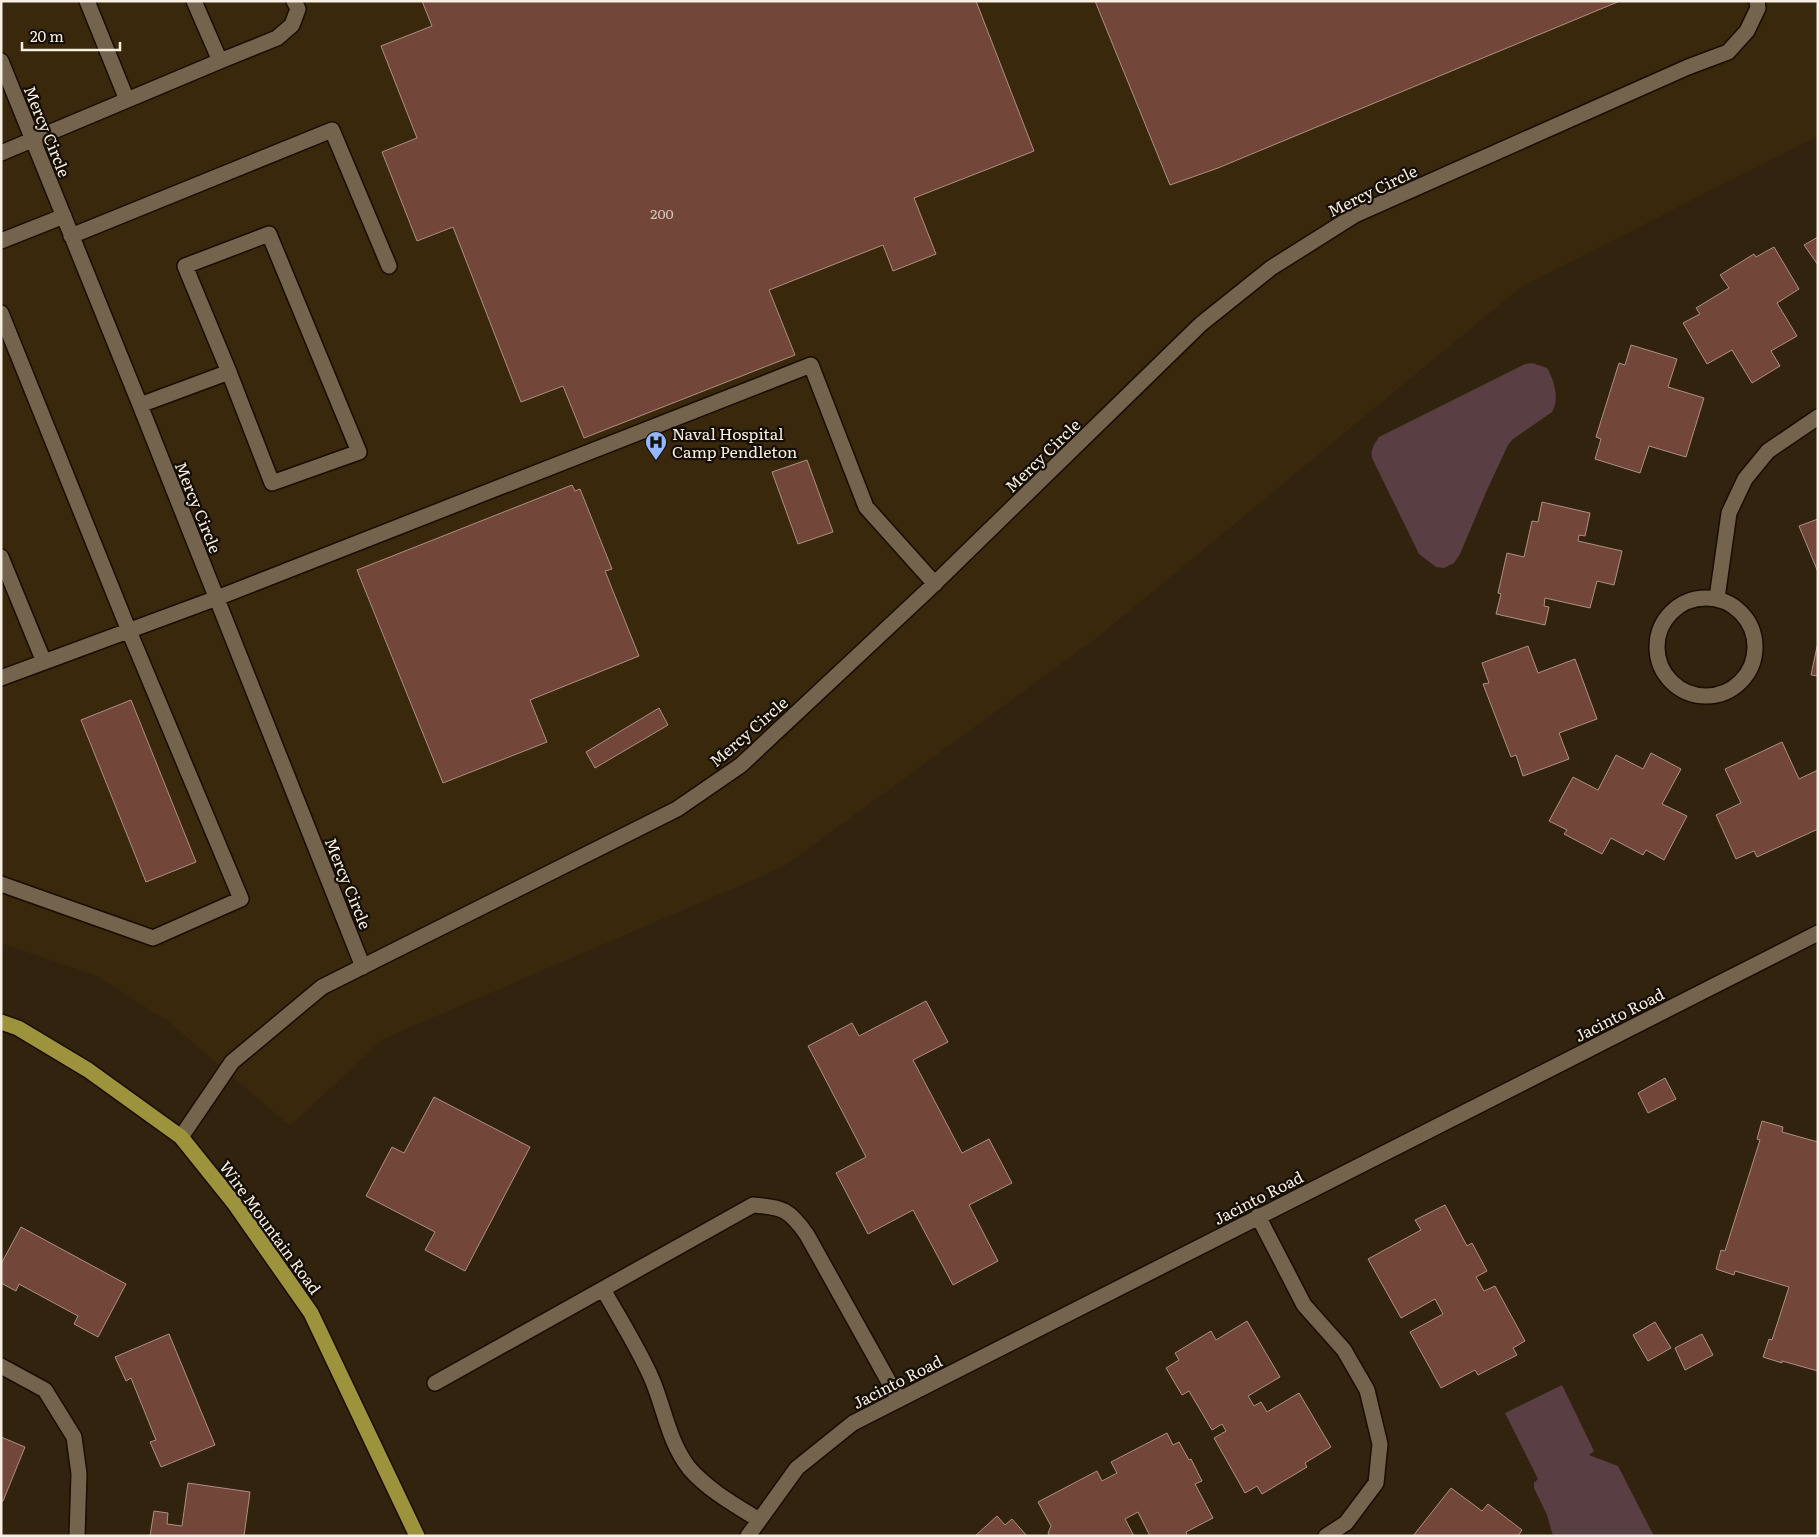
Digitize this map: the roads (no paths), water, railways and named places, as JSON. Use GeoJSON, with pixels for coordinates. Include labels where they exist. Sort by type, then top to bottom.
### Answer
{"type":"FeatureCollection","features":[{"type":"Feature","properties":{"kind":"main road","name":"Wire Mountain Road"},"geometry":{"type":"LineString","coordinates":[[1,1022],[18,1028],[88,1070],[182,1137],[234,1203],[310,1313],[417,1536]]}},
{"type":"Feature","properties":{"kind":"street"},"geometry":{"type":"LineString","coordinates":[[87,1],[127,100]]}},
{"type":"Feature","properties":{"kind":"street"},"geometry":{"type":"LineString","coordinates":[[194,1],[220,62]]}},
{"type":"Feature","properties":{"kind":"street"},"geometry":{"type":"LineString","coordinates":[[1,153],[277,38],[292,25],[298,9],[294,1]]}},
{"type":"Feature","properties":{"kind":"street","name":"Mercy Circle"},"geometry":{"type":"LineString","coordinates":[[182,1137],[232,1062],[322,987],[677,809],[741,765],[935,584],[1201,324],[1271,268],[1355,215],[1688,67],[1728,52],[1747,31],[1758,8],[1757,1]]}},
{"type":"Feature","properties":{"kind":"street","name":"Mercy Circle"},"geometry":{"type":"LineString","coordinates":[[1,61],[363,967]]}},
{"type":"Feature","properties":{"kind":"street"},"geometry":{"type":"LineString","coordinates":[[72,236],[332,130],[389,266]]}},
{"type":"Feature","properties":{"kind":"street"},"geometry":{"type":"LineString","coordinates":[[1,241],[64,216]]}},
{"type":"Feature","properties":{"kind":"street"},"geometry":{"type":"LineString","coordinates":[[268,234],[360,452],[272,483],[229,372],[185,266],[268,234]]}},
{"type":"Feature","properties":{"kind":"street"},"geometry":{"type":"LineString","coordinates":[[1,313],[129,630],[241,899],[153,938],[1,884]]}},
{"type":"Feature","properties":{"kind":"street"},"geometry":{"type":"LineString","coordinates":[[1,678],[217,598],[811,365],[866,507],[935,584]]}},
{"type":"Feature","properties":{"kind":"street"},"geometry":{"type":"LineString","coordinates":[[140,405],[229,372]]}},
{"type":"Feature","properties":{"kind":"street"},"geometry":{"type":"LineString","coordinates":[[1717,598],[1729,513],[1745,479],[1768,451],[1818,417]]}},
{"type":"Feature","properties":{"kind":"street"},"geometry":{"type":"LineString","coordinates":[[1,557],[44,662]]}},
{"type":"Feature","properties":{"kind":"street"},"geometry":{"type":"LineString","coordinates":[[1702,597],[1717,598],[1734,606],[1746,618],[1753,633],[1755,650],[1751,667],[1742,681],[1728,692],[1711,696],[1694,696],[1680,690],[1668,680],[1660,666],[1656,651],[1657,635],[1664,621],[1674,609],[1687,601],[1702,597]]}},
{"type":"Feature","properties":{"kind":"street","name":"Jacinto Road"},"geometry":{"type":"LineString","coordinates":[[748,1536],[797,1468],[853,1423],[1818,933]]}},
{"type":"Feature","properties":{"kind":"street"},"geometry":{"type":"LineString","coordinates":[[435,1383],[753,1206],[776,1208],[794,1216],[807,1235],[898,1400]]}},
{"type":"Feature","properties":{"kind":"street"},"geometry":{"type":"LineString","coordinates":[[1258,1216],[1304,1305],[1344,1350],[1367,1390],[1380,1444],[1376,1483],[1346,1523],[1326,1536]]}},
{"type":"Feature","properties":{"kind":"street"},"geometry":{"type":"LineString","coordinates":[[603,1289],[651,1377],[676,1448],[690,1468],[718,1494],[759,1520]]}},
{"type":"Feature","properties":{"kind":"street"},"geometry":{"type":"LineString","coordinates":[[1,1366],[45,1390],[74,1437],[79,1474],[77,1536]]}},
{"type":"Feature","properties":{"kind":"place","name":"Naval Hospital Camp Pendleton"},"geometry":{"type":"Point","coordinates":[656,461]}}]}
